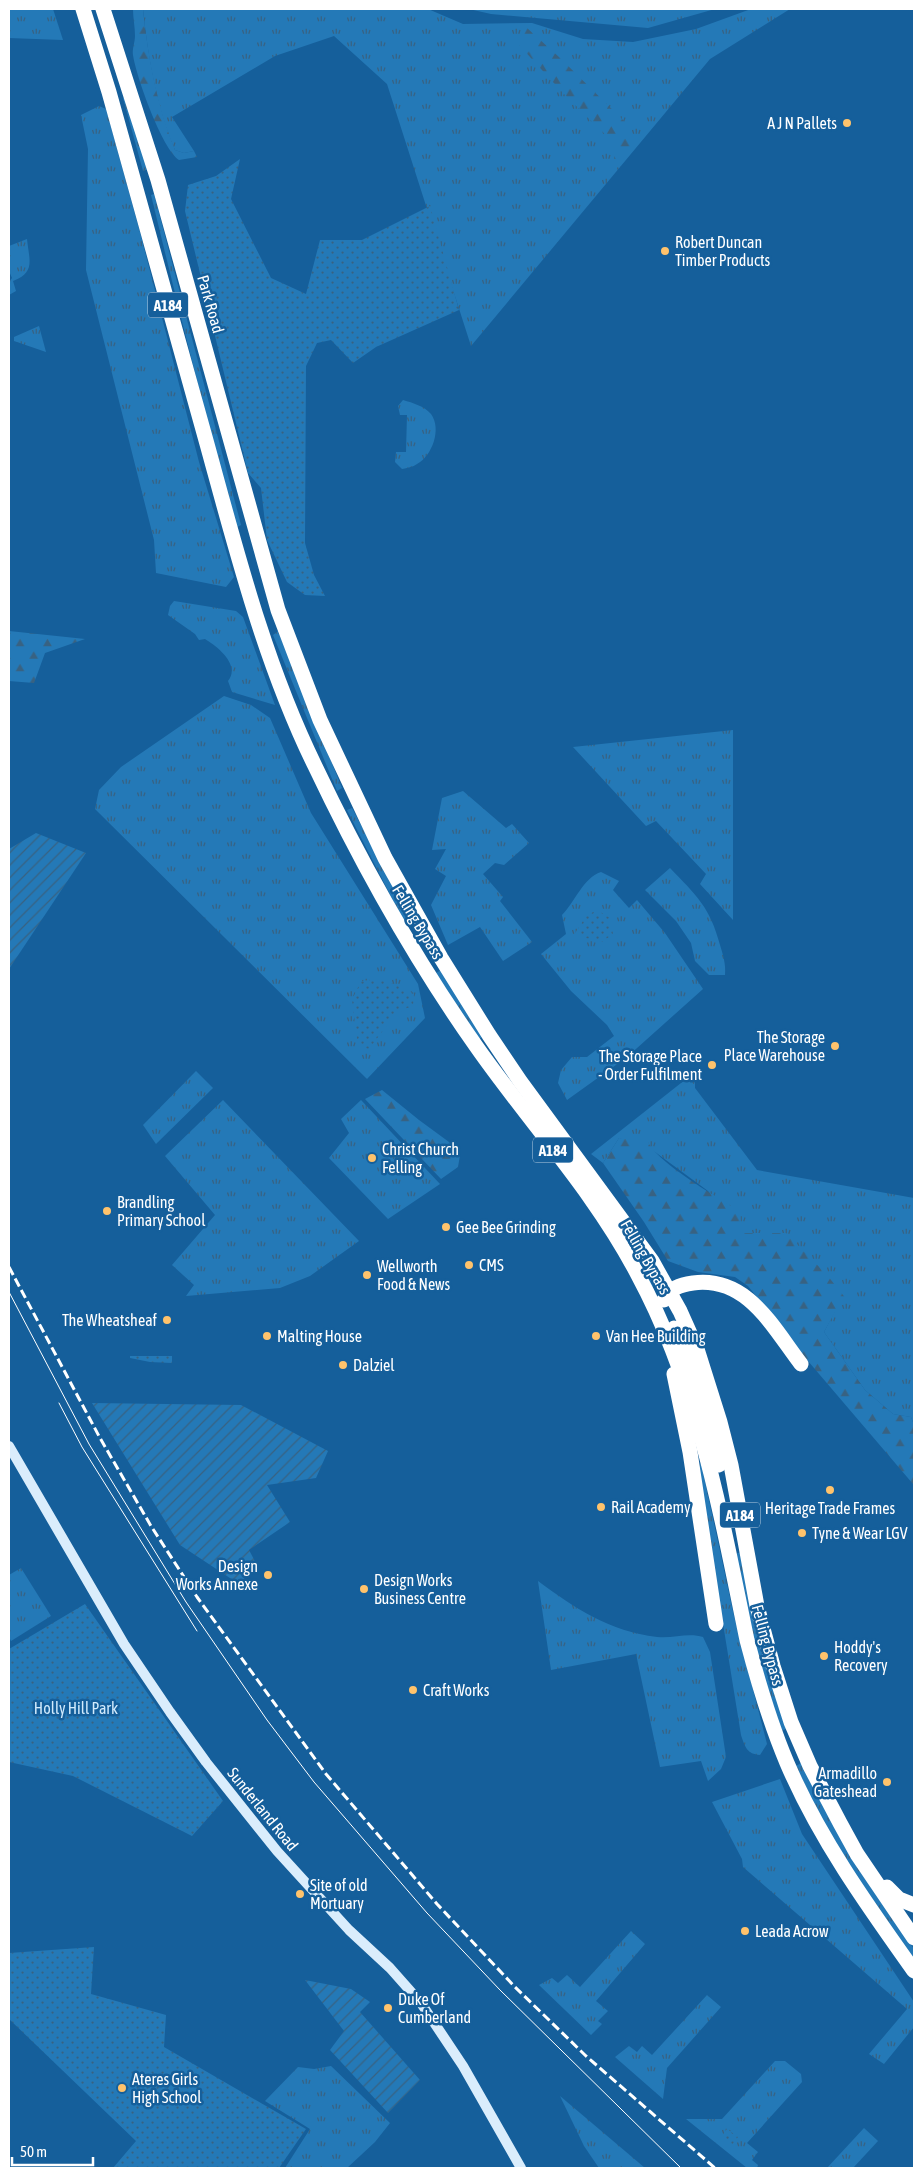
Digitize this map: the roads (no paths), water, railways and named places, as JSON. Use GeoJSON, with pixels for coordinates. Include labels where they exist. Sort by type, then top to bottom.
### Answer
{"type":"FeatureCollection","features":[{"type":"Feature","properties":{"kind":"highway","name":"Felling Bypass"},"geometry":{"type":"LineString","coordinates":[[83,9],[109,92],[251,602],[291,714],[314,766],[362,859],[407,940],[476,1046],[572,1175],[636,1270],[666,1334],[688,1392],[699,1428],[747,1640],[774,1730],[793,1776],[844,1869],[914,1971]]}},
{"type":"Feature","properties":{"kind":"highway","name":"Park Road"},"geometry":{"type":"LineString","coordinates":[[103,9],[158,180],[278,610]]}},
{"type":"Feature","properties":{"kind":"highway","name":"Felling Bypass"},"geometry":{"type":"LineString","coordinates":[[278,610],[320,720],[354,796],[385,858],[441,958],[515,1073],[652,1261],[680,1311],[697,1349],[720,1422],[731,1465],[757,1606],[773,1666],[791,1722],[810,1766],[857,1854],[914,1938]]}},
{"type":"Feature","properties":{"kind":"highway"},"geometry":{"type":"LineString","coordinates":[[652,1261],[672,1275],[695,1283]]}},
{"type":"Feature","properties":{"kind":"highway"},"geometry":{"type":"LineString","coordinates":[[680,1311],[683,1298],[695,1283]]}},
{"type":"Feature","properties":{"kind":"highway"},"geometry":{"type":"LineString","coordinates":[[728,1551],[719,1466],[711,1428],[664,1300],[669,1292],[680,1285],[721,1283],[746,1297],[755,1305],[801,1364]]}},
{"type":"Feature","properties":{"kind":"highway"},"geometry":{"type":"LineString","coordinates":[[666,1334],[690,1452],[716,1624]]}},
{"type":"Feature","properties":{"kind":"highway"},"geometry":{"type":"LineString","coordinates":[[857,1854],[892,1893],[906,1903],[914,1905]]}},
{"type":"Feature","properties":{"kind":"main road","name":"Sunderland Road"},"geometry":{"type":"LineString","coordinates":[[9,1446],[124,1644],[170,1712],[206,1762],[287,1864],[349,1930],[390,1968],[421,2003],[463,2066],[521,2168]]}},
{"type":"Feature","properties":{"kind":"tram line"},"geometry":{"type":"LineString","coordinates":[[9,1292],[89,1444],[186,1602],[267,1720],[314,1782],[427,1913],[500,1990],[681,2168]]}},
{"type":"Feature","properties":{"kind":"tram line"},"geometry":{"type":"LineString","coordinates":[[59,1403],[82,1447],[197,1631]]}},
{"type":"Feature","properties":{"kind":"railway"},"geometry":{"type":"LineString","coordinates":[[9,1267],[100,1438],[151,1526],[197,1597],[326,1774],[437,1904],[515,1987],[586,2056],[715,2168]]}},
{"type":"Feature","properties":{"kind":"place","name":"A J N Pallets"},"geometry":{"type":"Point","coordinates":[847,123]}},
{"type":"Feature","properties":{"kind":"place","name":"Robert Duncan Timber Products"},"geometry":{"type":"Point","coordinates":[665,251]}},
{"type":"Feature","properties":{"kind":"place","name":"The Storage Place Warehouse"},"geometry":{"type":"Point","coordinates":[835,1046]}},
{"type":"Feature","properties":{"kind":"place","name":"The Storage Place - Order Fulfilment"},"geometry":{"type":"Point","coordinates":[712,1065]}},
{"type":"Feature","properties":{"kind":"place","name":"Christ Church Felling"},"geometry":{"type":"Point","coordinates":[372,1158]}},
{"type":"Feature","properties":{"kind":"place","name":"Brandling Primary School"},"geometry":{"type":"Point","coordinates":[107,1211]}},
{"type":"Feature","properties":{"kind":"place","name":"Gee Bee Grinding"},"geometry":{"type":"Point","coordinates":[446,1227]}},
{"type":"Feature","properties":{"kind":"place","name":"CMS"},"geometry":{"type":"Point","coordinates":[469,1265]}},
{"type":"Feature","properties":{"kind":"place","name":"Wellworth Food & News"},"geometry":{"type":"Point","coordinates":[367,1275]}},
{"type":"Feature","properties":{"kind":"place","name":"The Wheatsheaf"},"geometry":{"type":"Point","coordinates":[167,1320]}},
{"type":"Feature","properties":{"kind":"place","name":"Malting House"},"geometry":{"type":"Point","coordinates":[267,1336]}},
{"type":"Feature","properties":{"kind":"place","name":"Van Hee Building"},"geometry":{"type":"Point","coordinates":[596,1336]}},
{"type":"Feature","properties":{"kind":"place","name":"Dalziel"},"geometry":{"type":"Point","coordinates":[343,1365]}},
{"type":"Feature","properties":{"kind":"place","name":"Heritage Trade Frames"},"geometry":{"type":"Point","coordinates":[830,1490]}},
{"type":"Feature","properties":{"kind":"place","name":"Rail Academy"},"geometry":{"type":"Point","coordinates":[601,1507]}},
{"type":"Feature","properties":{"kind":"place","name":"Tyne & Wear LGV"},"geometry":{"type":"Point","coordinates":[802,1533]}},
{"type":"Feature","properties":{"kind":"place","name":"Design Works Annexe"},"geometry":{"type":"Point","coordinates":[268,1575]}},
{"type":"Feature","properties":{"kind":"place","name":"Design Works Business Centre"},"geometry":{"type":"Point","coordinates":[364,1589]}},
{"type":"Feature","properties":{"kind":"place","name":"Hoddy's Recovery"},"geometry":{"type":"Point","coordinates":[824,1656]}},
{"type":"Feature","properties":{"kind":"place","name":"Craft Works"},"geometry":{"type":"Point","coordinates":[413,1690]}},
{"type":"Feature","properties":{"kind":"place","name":"Armadillo Gateshead"},"geometry":{"type":"Point","coordinates":[887,1782]}},
{"type":"Feature","properties":{"kind":"place","name":"Site of old Mortuary"},"geometry":{"type":"Point","coordinates":[300,1894]}},
{"type":"Feature","properties":{"kind":"place","name":"Leada Acrow"},"geometry":{"type":"Point","coordinates":[745,1931]}},
{"type":"Feature","properties":{"kind":"place","name":"Duke Of Cumberland"},"geometry":{"type":"Point","coordinates":[388,2008]}},
{"type":"Feature","properties":{"kind":"place","name":"Ateres Girls High School"},"geometry":{"type":"Point","coordinates":[122,2088]}},
{"type":"Feature","properties":{"kind":"park label","name":"Holly Hill Park"},"geometry":{"type":"Point","coordinates":[76,1708]}}]}
